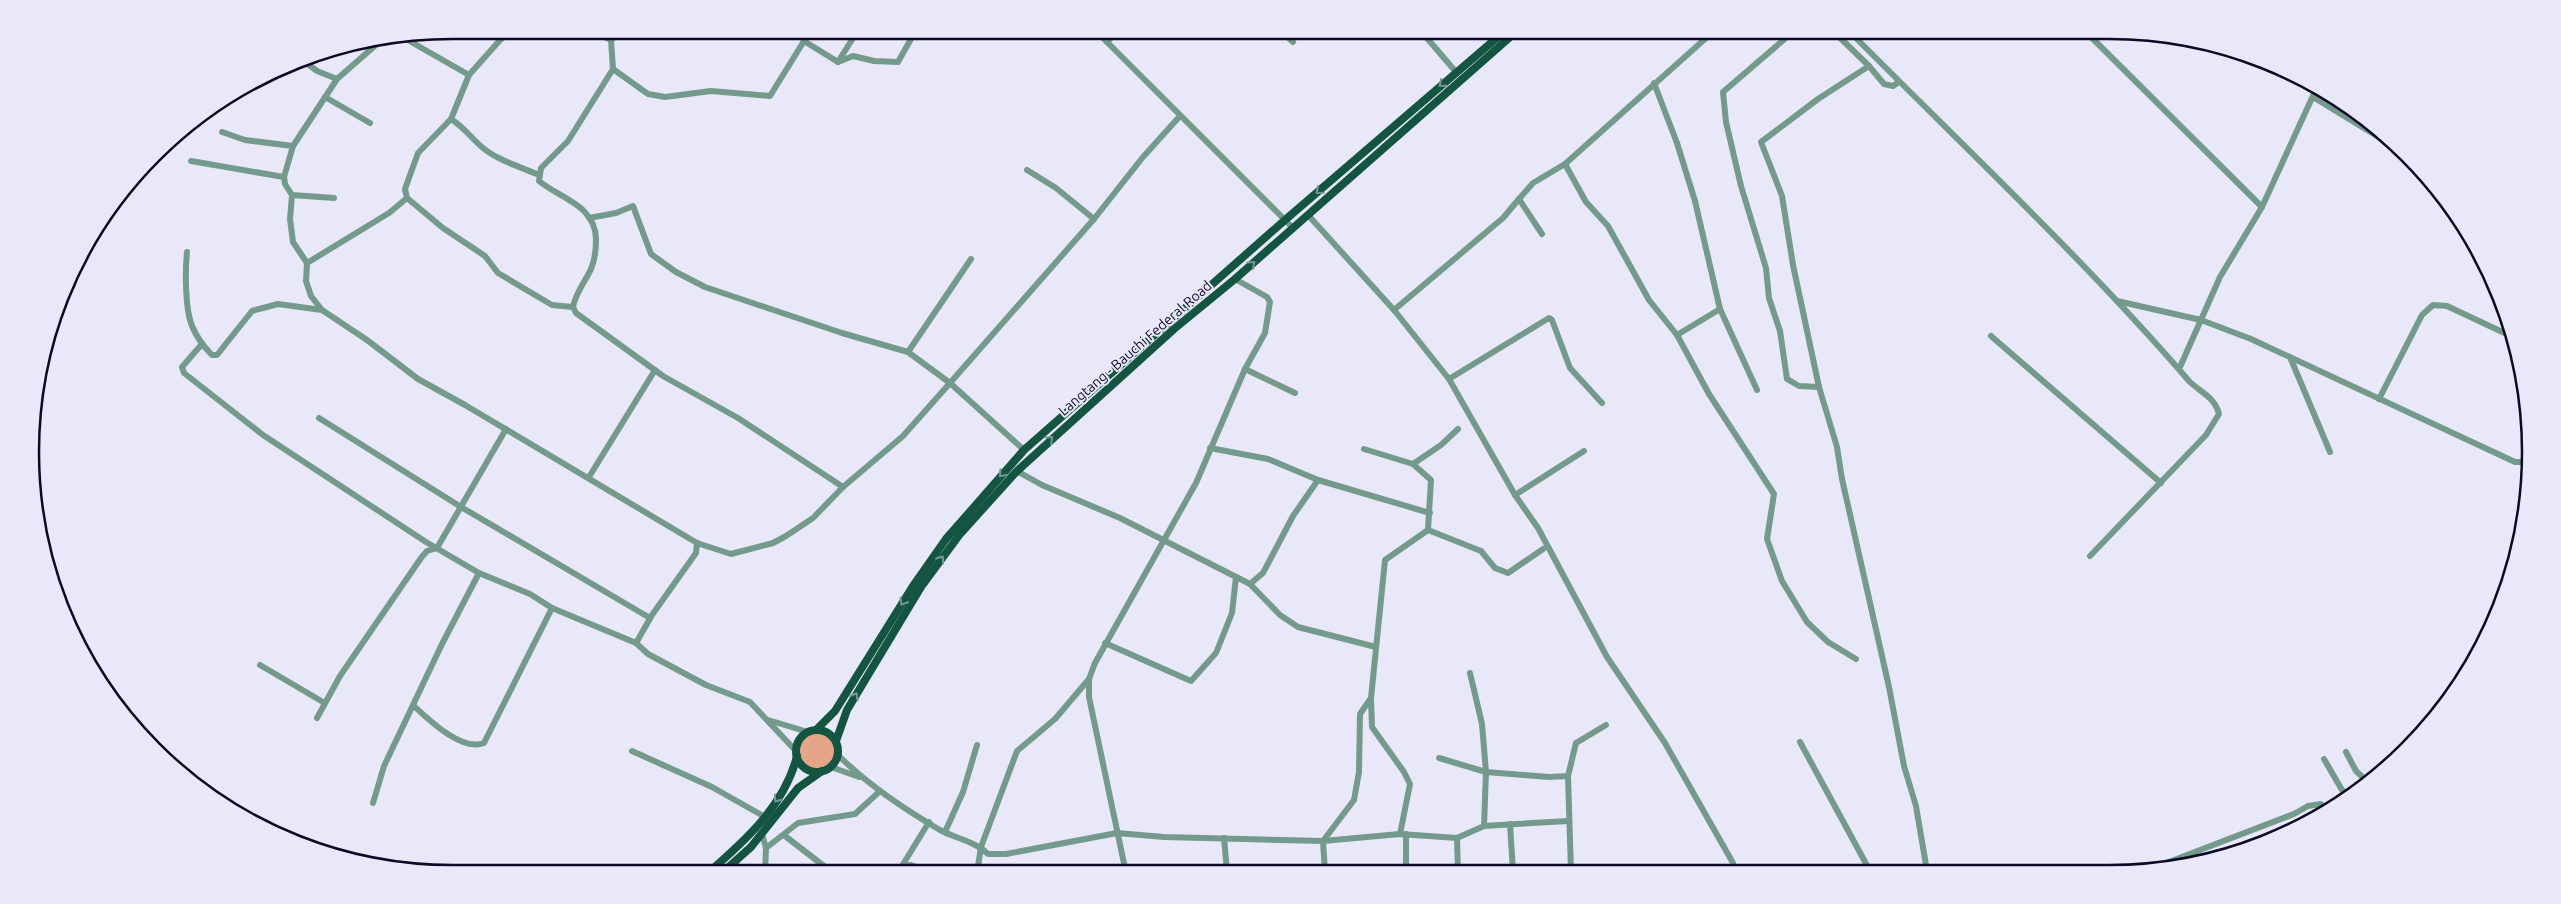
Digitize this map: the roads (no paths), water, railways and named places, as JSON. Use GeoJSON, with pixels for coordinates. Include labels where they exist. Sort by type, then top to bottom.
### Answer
{"type":"FeatureCollection","features":[{"type":"Feature","properties":{"kind":"main road","name":"Langtang - Bauchi Federal Road"},"geometry":{"type":"LineString","coordinates":[[817,729],[835,711],[913,586],[946,539],[1024,450],[1285,220],[1495,39]]}},
{"type":"Feature","properties":{"kind":"main road","name":"Langtang - Bauchi Federal Road"},"geometry":{"type":"LineString","coordinates":[[836,741],[847,710],[922,587],[960,534],[1017,471],[1174,329],[1235,279],[1508,39]]}},
{"type":"Feature","properties":{"kind":"main road"},"geometry":{"type":"LineString","coordinates":[[718,865],[765,817],[789,782],[798,742],[808,732],[817,729],[826,731],[836,741],[838,755],[831,767],[798,788],[762,834],[730,865]]}},
{"type":"Feature","properties":{"kind":"main road"},"geometry":{"type":"LineString","coordinates":[[796,753],[801,764],[808,770],[822,771]]}},
{"type":"Feature","properties":{"kind":"street"},"geometry":{"type":"LineString","coordinates":[[501,39],[469,75],[451,119],[418,154],[405,188],[407,198],[444,228],[485,256],[498,272],[552,305],[572,307]]}},
{"type":"Feature","properties":{"kind":"street"},"geometry":{"type":"LineString","coordinates":[[838,62],[852,39]]}},
{"type":"Feature","properties":{"kind":"street"},"geometry":{"type":"LineString","coordinates":[[838,62],[854,56],[874,61],[898,62],[911,39]]}},
{"type":"Feature","properties":{"kind":"street"},"geometry":{"type":"LineString","coordinates":[[1104,39],[1293,228]]}},
{"type":"Feature","properties":{"kind":"street"},"geometry":{"type":"LineString","coordinates":[[1107,42],[1110,39]]}},
{"type":"Feature","properties":{"kind":"street"},"geometry":{"type":"LineString","coordinates":[[1290,39],[1293,42]]}},
{"type":"Feature","properties":{"kind":"street"},"geometry":{"type":"LineString","coordinates":[[1428,39],[1456,72]]}},
{"type":"Feature","properties":{"kind":"street"},"geometry":{"type":"LineString","coordinates":[[1394,310],[1503,218],[1533,184],[1565,164],[1705,39]]}},
{"type":"Feature","properties":{"kind":"street"},"geometry":{"type":"LineString","coordinates":[[1785,39],[1723,92],[1726,122],[1741,186],[1766,268],[1769,298],[1780,331],[1787,379],[1799,386],[1819,387]]}},
{"type":"Feature","properties":{"kind":"street"},"geometry":{"type":"LineString","coordinates":[[1841,39],[1869,66],[1884,84],[1894,86],[1899,82]]}},
{"type":"Feature","properties":{"kind":"street"},"geometry":{"type":"LineString","coordinates":[[1857,39],[2117,301],[2180,367],[2190,382],[2211,399],[2219,414],[2206,435],[2090,556]]}},
{"type":"Feature","properties":{"kind":"street"},"geometry":{"type":"LineString","coordinates":[[2093,39],[2262,207]]}},
{"type":"Feature","properties":{"kind":"street"},"geometry":{"type":"LineString","coordinates":[[611,40],[613,69],[568,141],[550,158],[542,168],[540,175],[539,182],[574,202],[587,212],[596,233],[596,248],[592,268],[576,295],[572,307],[576,314],[654,370],[738,418],[843,486]]}},
{"type":"Feature","properties":{"kind":"street"},"geometry":{"type":"LineString","coordinates":[[410,41],[469,75]]}},
{"type":"Feature","properties":{"kind":"street"},"geometry":{"type":"LineString","coordinates":[[613,69],[648,94],[665,97],[711,91],[770,96],[804,41],[838,62]]}},
{"type":"Feature","properties":{"kind":"street"},"geometry":{"type":"LineString","coordinates":[[375,46],[337,80],[325,97],[292,146],[284,177],[284,184],[292,195],[290,218],[293,242],[307,263],[306,282],[311,296],[322,310],[367,340],[418,379],[589,477],[697,542],[731,554],[773,543],[813,518],[843,486],[902,436],[1094,219],[1180,116]]}},
{"type":"Feature","properties":{"kind":"street"},"geometry":{"type":"LineString","coordinates":[[308,65],[337,80]]}},
{"type":"Feature","properties":{"kind":"street"},"geometry":{"type":"LineString","coordinates":[[1869,66],[1818,98],[1761,142],[1782,196],[1793,264],[1819,387],[1837,447],[1842,478],[1889,687],[1904,766],[1916,806],[1925,865]]}},
{"type":"Feature","properties":{"kind":"street"},"geometry":{"type":"LineString","coordinates":[[1654,83],[1677,143],[1694,201],[1720,310],[1757,390]]}},
{"type":"Feature","properties":{"kind":"street"},"geometry":{"type":"LineString","coordinates":[[2180,367],[2220,277],[2262,207],[2314,93]]}},
{"type":"Feature","properties":{"kind":"street"},"geometry":{"type":"LineString","coordinates":[[325,97],[370,123]]}},
{"type":"Feature","properties":{"kind":"street"},"geometry":{"type":"LineString","coordinates":[[2312,97],[2372,133]]}},
{"type":"Feature","properties":{"kind":"street"},"geometry":{"type":"LineString","coordinates":[[451,119],[464,127],[481,147],[493,155],[540,175]]}},
{"type":"Feature","properties":{"kind":"street"},"geometry":{"type":"LineString","coordinates":[[222,132],[245,140],[292,146]]}},
{"type":"Feature","properties":{"kind":"street"},"geometry":{"type":"LineString","coordinates":[[192,161],[284,177]]}},
{"type":"Feature","properties":{"kind":"street"},"geometry":{"type":"LineString","coordinates":[[1565,164],[1586,202],[1608,226],[1649,300],[1677,335],[1709,394],[1774,494],[1767,539],[1782,581],[1807,622],[1828,642],[1856,659]]}},
{"type":"Feature","properties":{"kind":"street"},"geometry":{"type":"LineString","coordinates":[[1027,170],[1056,188],[1094,219]]}},
{"type":"Feature","properties":{"kind":"street"},"geometry":{"type":"LineString","coordinates":[[292,195],[334,198]]}},
{"type":"Feature","properties":{"kind":"street"},"geometry":{"type":"LineString","coordinates":[[307,263],[389,213],[407,198]]}},
{"type":"Feature","properties":{"kind":"street"},"geometry":{"type":"LineString","coordinates":[[1519,199],[1542,234]]}},
{"type":"Feature","properties":{"kind":"street"},"geometry":{"type":"LineString","coordinates":[[589,218],[616,213],[633,206],[651,254],[705,287],[842,333],[908,352],[950,383],[1024,450]]}},
{"type":"Feature","properties":{"kind":"street"},"geometry":{"type":"LineString","coordinates":[[1308,215],[1394,310],[1449,380],[1515,495],[1538,528],[1607,657],[1665,743],[1733,865]]}},
{"type":"Feature","properties":{"kind":"street"},"geometry":{"type":"LineString","coordinates":[[187,252],[187,282],[192,325],[202,344],[212,355],[217,355],[252,310],[272,304],[287,304],[322,310]]}},
{"type":"Feature","properties":{"kind":"street"},"geometry":{"type":"LineString","coordinates":[[908,352],[971,259]]}},
{"type":"Feature","properties":{"kind":"street"},"geometry":{"type":"LineString","coordinates":[[978,865],[981,847],[1018,751],[1055,719],[1089,679],[1105,643],[1196,483],[1245,369],[1265,333],[1270,302],[1267,297],[1235,279]]}},
{"type":"Feature","properties":{"kind":"street"},"geometry":{"type":"LineString","coordinates":[[2117,301],[2201,320],[2251,339],[2516,462],[2522,462]]}},
{"type":"Feature","properties":{"kind":"street"},"geometry":{"type":"LineString","coordinates":[[2379,399],[2422,315],[2433,305],[2447,306],[2504,333]]}},
{"type":"Feature","properties":{"kind":"street"},"geometry":{"type":"LineString","coordinates":[[1677,335],[1720,310]]}},
{"type":"Feature","properties":{"kind":"street"},"geometry":{"type":"LineString","coordinates":[[1449,380],[1549,318],[1552,320],[1570,368],[1602,403]]}},
{"type":"Feature","properties":{"kind":"street"},"geometry":{"type":"LineString","coordinates":[[1991,336],[2161,483]]}},
{"type":"Feature","properties":{"kind":"street"},"geometry":{"type":"LineString","coordinates":[[202,344],[182,367],[187,376],[263,436],[479,573],[530,594],[552,608],[636,643],[648,654],[706,685],[750,702],[796,753]]}},
{"type":"Feature","properties":{"kind":"street"},"geometry":{"type":"LineString","coordinates":[[2290,357],[2330,452]]}},
{"type":"Feature","properties":{"kind":"street"},"geometry":{"type":"LineString","coordinates":[[1245,369],[1295,393]]}},
{"type":"Feature","properties":{"kind":"street"},"geometry":{"type":"LineString","coordinates":[[589,477],[654,370]]}},
{"type":"Feature","properties":{"kind":"street"},"geometry":{"type":"LineString","coordinates":[[319,418],[461,507],[650,618]]}},
{"type":"Feature","properties":{"kind":"street"},"geometry":{"type":"LineString","coordinates":[[317,718],[323,702],[421,558],[427,552],[437,548],[506,429]]}},
{"type":"Feature","properties":{"kind":"street"},"geometry":{"type":"LineString","coordinates":[[1413,464],[1442,445],[1458,429]]}},
{"type":"Feature","properties":{"kind":"street"},"geometry":{"type":"LineString","coordinates":[[1210,448],[1268,459],[1318,480],[1430,512]]}},
{"type":"Feature","properties":{"kind":"street"},"geometry":{"type":"LineString","coordinates":[[1364,449],[1413,464],[1432,480],[1428,530],[1385,560],[1371,698],[1372,727],[1404,772],[1410,784],[1403,834],[1405,865]]}},
{"type":"Feature","properties":{"kind":"street"},"geometry":{"type":"LineString","coordinates":[[1515,495],[1584,451]]}},
{"type":"Feature","properties":{"kind":"street"},"geometry":{"type":"LineString","coordinates":[[1017,471],[1042,485],[1120,518],[1250,584],[1280,615],[1298,627],[1376,647]]}},
{"type":"Feature","properties":{"kind":"street"},"geometry":{"type":"LineString","coordinates":[[1250,584],[1263,573],[1293,516],[1318,480]]}},
{"type":"Feature","properties":{"kind":"street"},"geometry":{"type":"LineString","coordinates":[[1428,530],[1481,551],[1495,568],[1508,574],[1543,549]]}},
{"type":"Feature","properties":{"kind":"street"},"geometry":{"type":"LineString","coordinates":[[636,643],[650,618],[696,553],[697,542]]}},
{"type":"Feature","properties":{"kind":"street"},"geometry":{"type":"LineString","coordinates":[[373,802],[384,766],[442,644],[479,573]]}},
{"type":"Feature","properties":{"kind":"street"},"geometry":{"type":"LineString","coordinates":[[1105,643],[1191,681],[1216,653],[1232,612],[1236,577]]}},
{"type":"Feature","properties":{"kind":"street"},"geometry":{"type":"LineString","coordinates":[[414,706],[444,731],[460,741],[478,746],[484,743],[552,608]]}},
{"type":"Feature","properties":{"kind":"street"},"geometry":{"type":"LineString","coordinates":[[260,666],[323,702]]}},
{"type":"Feature","properties":{"kind":"street"},"geometry":{"type":"LineString","coordinates":[[1470,672],[1482,724],[1486,772],[1484,826]]}},
{"type":"Feature","properties":{"kind":"street"},"geometry":{"type":"LineString","coordinates":[[1089,679],[1089,697],[1124,865]]}},
{"type":"Feature","properties":{"kind":"street"},"geometry":{"type":"LineString","coordinates":[[1325,865],[1323,841],[1354,800],[1359,772],[1360,714],[1371,698]]}},
{"type":"Feature","properties":{"kind":"street"},"geometry":{"type":"LineString","coordinates":[[766,719],[808,732]]}},
{"type":"Feature","properties":{"kind":"street"},"geometry":{"type":"LineString","coordinates":[[1571,865],[1568,776],[1576,744],[1606,725]]}},
{"type":"Feature","properties":{"kind":"street"},"geometry":{"type":"LineString","coordinates":[[1800,742],[1867,865]]}},
{"type":"Feature","properties":{"kind":"street"},"geometry":{"type":"LineString","coordinates":[[945,832],[963,792],[977,745]]}},
{"type":"Feature","properties":{"kind":"street"},"geometry":{"type":"LineString","coordinates":[[632,751],[712,787],[765,817]]}},
{"type":"Feature","properties":{"kind":"street"},"geometry":{"type":"LineString","coordinates":[[2346,752],[2356,771],[2364,778]]}},
{"type":"Feature","properties":{"kind":"street"},"geometry":{"type":"LineString","coordinates":[[838,755],[860,777],[880,791],[945,832],[969,844],[981,847],[988,854],[1006,854],[1117,833],[1164,837],[1323,841],[1403,834],[1457,838],[1484,826],[1568,821]]}},
{"type":"Feature","properties":{"kind":"street"},"geometry":{"type":"LineString","coordinates":[[1439,758],[1486,772],[1549,778],[1568,776]]}},
{"type":"Feature","properties":{"kind":"street"},"geometry":{"type":"LineString","coordinates":[[2324,759],[2344,792]]}},
{"type":"Feature","properties":{"kind":"street"},"geometry":{"type":"LineString","coordinates":[[831,767],[860,777]]}},
{"type":"Feature","properties":{"kind":"street"},"geometry":{"type":"LineString","coordinates":[[766,848],[785,836],[798,823],[855,814],[880,791]]}},
{"type":"Feature","properties":{"kind":"street"},"geometry":{"type":"LineString","coordinates":[[2174,860],[2294,814],[2308,806],[2321,804],[2322,806]]}},
{"type":"Feature","properties":{"kind":"street"},"geometry":{"type":"LineString","coordinates":[[903,865],[929,822]]}},
{"type":"Feature","properties":{"kind":"street"},"geometry":{"type":"LineString","coordinates":[[1510,824],[1513,865]]}},
{"type":"Feature","properties":{"kind":"street"},"geometry":{"type":"LineString","coordinates":[[762,834],[766,848],[765,865]]}},
{"type":"Feature","properties":{"kind":"street"},"geometry":{"type":"LineString","coordinates":[[785,836],[822,865]]}},
{"type":"Feature","properties":{"kind":"street"},"geometry":{"type":"LineString","coordinates":[[1224,838],[1226,865]]}},
{"type":"Feature","properties":{"kind":"street"},"geometry":{"type":"LineString","coordinates":[[1457,838],[1458,865]]}}]}
